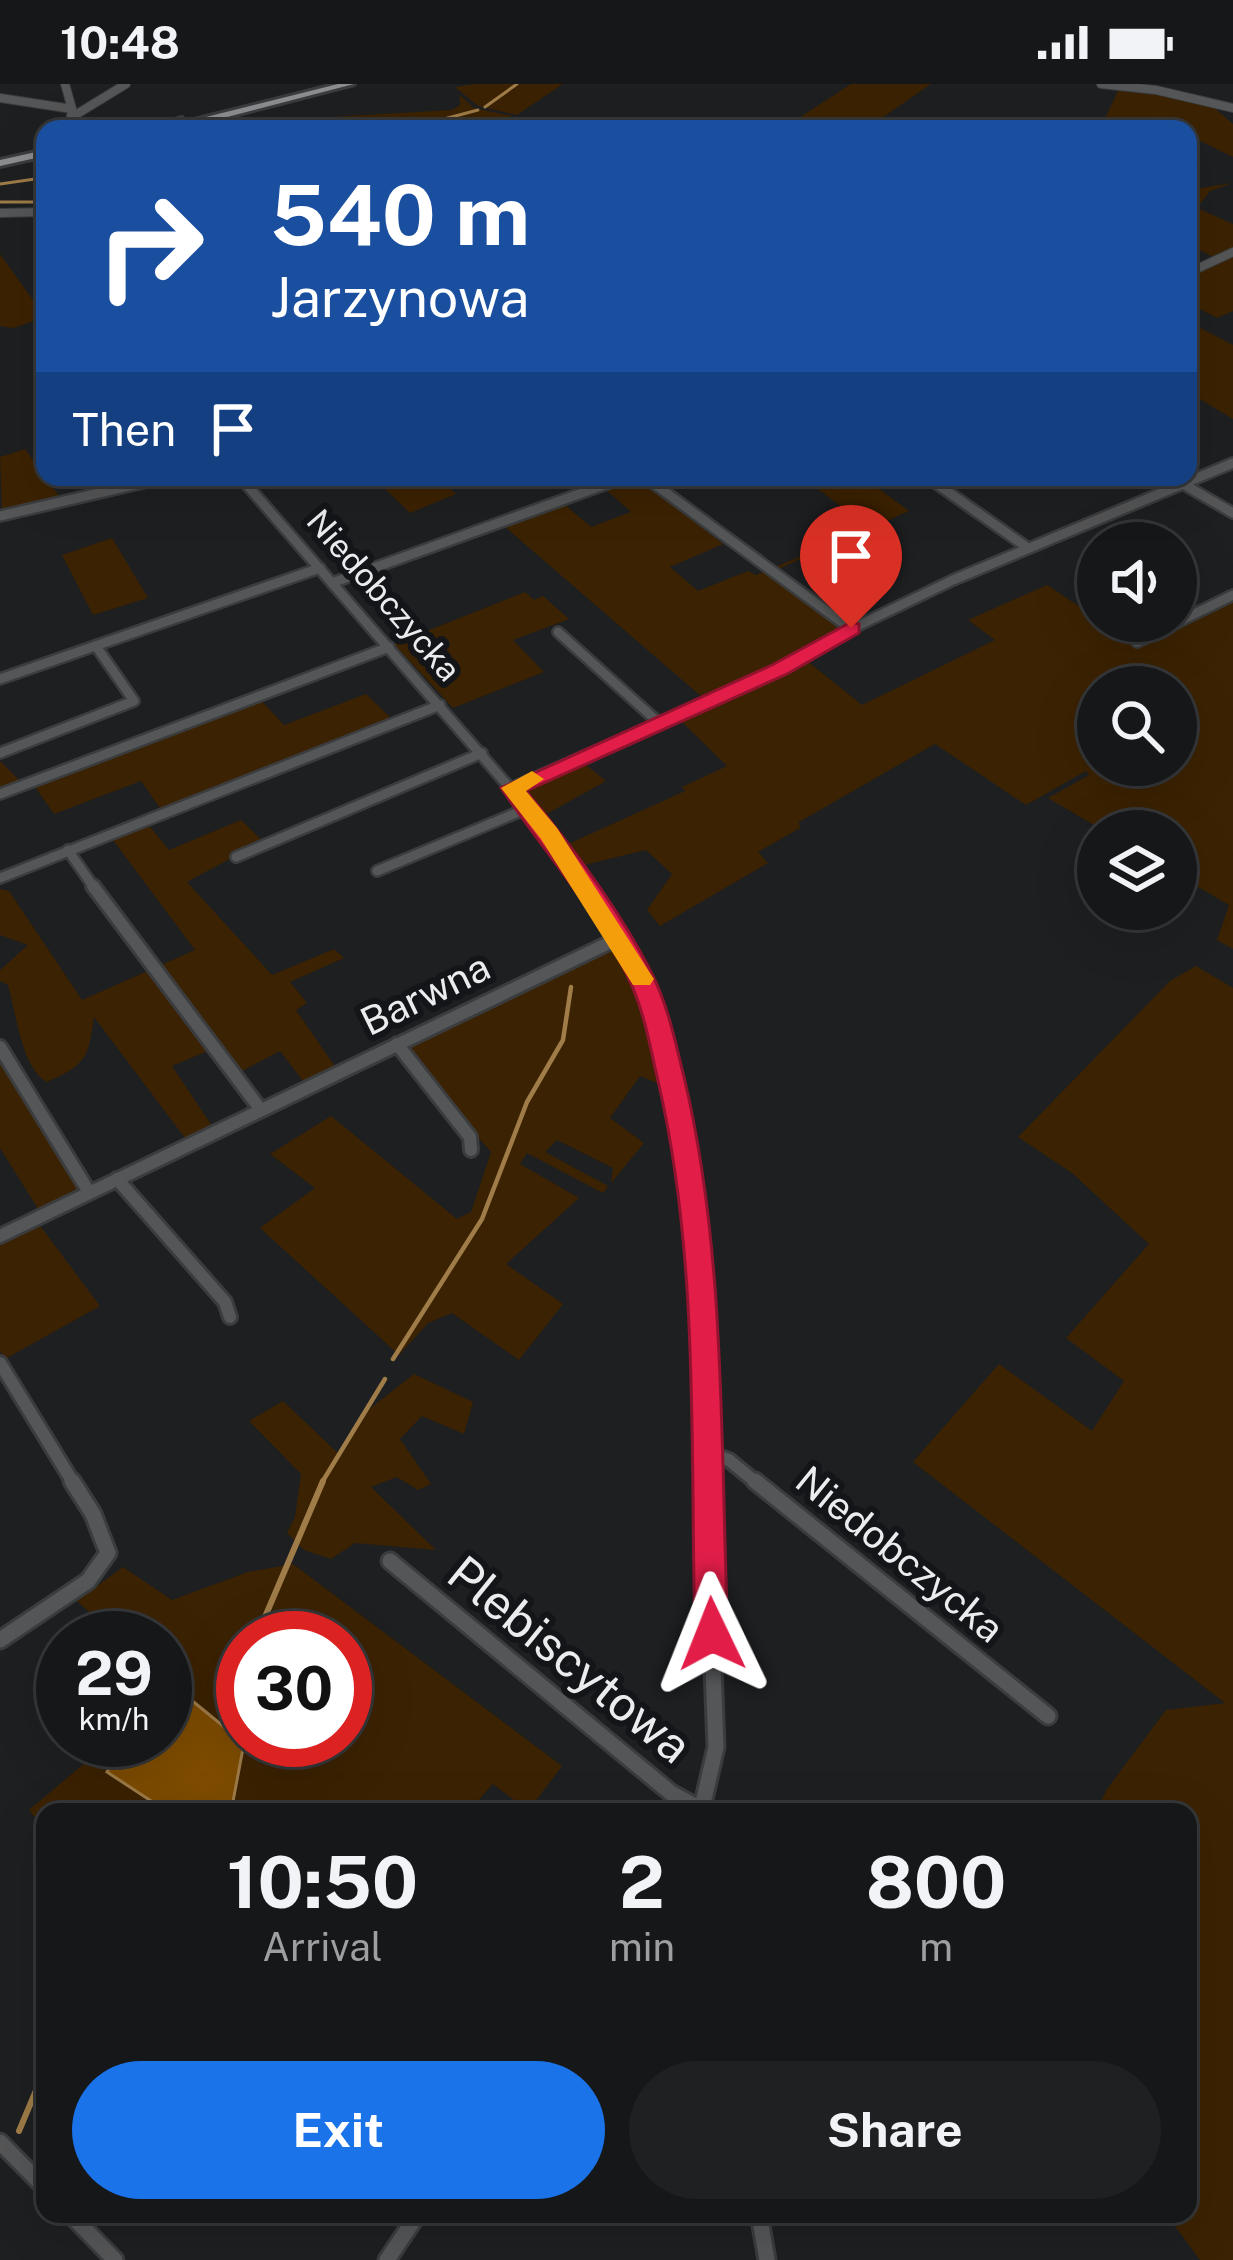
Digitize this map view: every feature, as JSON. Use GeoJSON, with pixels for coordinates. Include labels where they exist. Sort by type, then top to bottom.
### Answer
{"type":"FeatureCollection","features":[{"type":"Feature","properties":{"kind":"main road"},"geometry":{"type":"LineString","coordinates":[[183,120],[326,84]]}},
{"type":"Feature","properties":{"kind":"main road"},"geometry":{"type":"LineString","coordinates":[[206,120],[349,84]]}},
{"type":"Feature","properties":{"kind":"main road"},"geometry":{"type":"LineString","coordinates":[[0,166],[36,158]]}},
{"type":"Feature","properties":{"kind":"street"},"geometry":{"type":"LineString","coordinates":[[65,84],[71,120]]}},
{"type":"Feature","properties":{"kind":"street"},"geometry":{"type":"LineString","coordinates":[[0,98],[72,113],[126,84]]}},
{"type":"Feature","properties":{"kind":"street"},"geometry":{"type":"LineString","coordinates":[[1101,84],[1233,108]]}},
{"type":"Feature","properties":{"kind":"street"},"geometry":{"type":"LineString","coordinates":[[0,213],[36,212]]}},
{"type":"Feature","properties":{"kind":"street"},"geometry":{"type":"LineString","coordinates":[[1197,269],[1233,252]]}},
{"type":"Feature","properties":{"kind":"street"},"geometry":{"type":"LineString","coordinates":[[1197,479],[1233,463]]}},
{"type":"Feature","properties":{"kind":"street"},"geometry":{"type":"LineString","coordinates":[[1214,472],[1233,482]]}},
{"type":"Feature","properties":{"kind":"street"},"geometry":{"type":"LineString","coordinates":[[0,515],[128,486]]}},
{"type":"Feature","properties":{"kind":"street","name":"Niedobczycka"},"geometry":{"type":"LineString","coordinates":[[248,486],[512,788],[619,938],[655,1013],[682,1126],[698,1249],[716,1747],[705,1803]]}},
{"type":"Feature","properties":{"kind":"street"},"geometry":{"type":"LineString","coordinates":[[332,583],[601,486]]}},
{"type":"Feature","properties":{"kind":"street"},"geometry":{"type":"LineString","coordinates":[[658,486],[851,628]]}},
{"type":"Feature","properties":{"kind":"street"},"geometry":{"type":"LineString","coordinates":[[940,486],[1028,548]]}},
{"type":"Feature","properties":{"kind":"street"},"geometry":{"type":"LineString","coordinates":[[512,788],[780,670],[851,628],[1178,486]]}},
{"type":"Feature","properties":{"kind":"street"},"geometry":{"type":"LineString","coordinates":[[1186,486],[1233,513]]}},
{"type":"Feature","properties":{"kind":"street"},"geometry":{"type":"LineString","coordinates":[[0,680],[320,568]]}},
{"type":"Feature","properties":{"kind":"street"},"geometry":{"type":"LineString","coordinates":[[1197,613],[1233,596]]}},
{"type":"Feature","properties":{"kind":"street"},"geometry":{"type":"LineString","coordinates":[[557,632],[658,722]]}},
{"type":"Feature","properties":{"kind":"street"},"geometry":{"type":"LineString","coordinates":[[0,752],[134,701],[96,646]]}},
{"type":"Feature","properties":{"kind":"street"},"geometry":{"type":"LineString","coordinates":[[0,794],[389,647]]}},
{"type":"Feature","properties":{"kind":"street"},"geometry":{"type":"LineString","coordinates":[[0,878],[440,705]]}},
{"type":"Feature","properties":{"kind":"street"},"geometry":{"type":"LineString","coordinates":[[236,857],[482,753]]}},
{"type":"Feature","properties":{"kind":"street"},"geometry":{"type":"LineString","coordinates":[[377,871],[527,808]]}},
{"type":"Feature","properties":{"kind":"street"},"geometry":{"type":"LineString","coordinates":[[68,850],[261,1110]]}},
{"type":"Feature","properties":{"kind":"street","name":"Barwna"},"geometry":{"type":"LineString","coordinates":[[0,1236],[619,938]]}},
{"type":"Feature","properties":{"kind":"street"},"geometry":{"type":"LineString","coordinates":[[398,1044],[470,1137],[471,1150]]}},
{"type":"Feature","properties":{"kind":"street"},"geometry":{"type":"LineString","coordinates":[[0,1047],[89,1192]]}},
{"type":"Feature","properties":{"kind":"street"},"geometry":{"type":"LineString","coordinates":[[117,1179],[225,1302],[230,1317]]}},
{"type":"Feature","properties":{"kind":"street"},"geometry":{"type":"LineString","coordinates":[[0,1363],[108,1544],[105,1562],[88,1581],[0,1640]]}},
{"type":"Feature","properties":{"kind":"street","name":"Niedobczycka"},"geometry":{"type":"LineString","coordinates":[[705,1452],[729,1460],[1048,1716]]}},
{"type":"Feature","properties":{"kind":"street","name":"Plebiscytowa"},"geometry":{"type":"LineString","coordinates":[[390,1561],[670,1793],[688,1803]]}},
{"type":"Feature","properties":{"kind":"street"},"geometry":{"type":"LineString","coordinates":[[0,2142],[36,2179]]}},
{"type":"Feature","properties":{"kind":"street"},"geometry":{"type":"LineString","coordinates":[[79,2223],[116,2260]]}},
{"type":"Feature","properties":{"kind":"street"},"geometry":{"type":"LineString","coordinates":[[387,2260],[412,2223]]}},
{"type":"Feature","properties":{"kind":"street"},"geometry":{"type":"LineString","coordinates":[[761,2223],[767,2260]]}},
{"type":"Feature","properties":{"kind":"shaded area"},"geometry":{"type":"Polygon","coordinates":[[[563,84],[517,115],[478,106],[455,87],[563,84]]]}},
{"type":"Feature","properties":{"kind":"shaded area"},"geometry":{"type":"Polygon","coordinates":[[[851,84],[931,84],[879,120],[796,120],[851,84]]]}},
{"type":"Feature","properties":{"kind":"shaded area"},"geometry":{"type":"Polygon","coordinates":[[[1120,87],[1213,107],[1233,124],[1233,157],[1197,139],[1197,120],[1104,120],[1120,87]]]}},
{"type":"Feature","properties":{"kind":"shaded area"},"geometry":{"type":"Polygon","coordinates":[[[460,95],[474,108],[513,116],[497,120],[330,120],[452,110],[460,105],[460,95]]]}},
{"type":"Feature","properties":{"kind":"shaded area"},"geometry":{"type":"Polygon","coordinates":[[[1233,183],[1210,191],[1197,208],[1197,189],[1233,183]]]}},
{"type":"Feature","properties":{"kind":"shaded area"},"geometry":{"type":"Polygon","coordinates":[[[1197,208],[1233,224],[1233,250],[1215,258],[1197,249],[1197,208]]]}},
{"type":"Feature","properties":{"kind":"shaded area"},"geometry":{"type":"Polygon","coordinates":[[[0,254],[36,304],[36,320],[14,328],[0,326],[0,254]]]}},
{"type":"Feature","properties":{"kind":"shaded area"},"geometry":{"type":"Polygon","coordinates":[[[1233,256],[1233,311],[1217,318],[1197,308],[1197,272],[1233,256]]]}},
{"type":"Feature","properties":{"kind":"shaded area"},"geometry":{"type":"Polygon","coordinates":[[[1197,326],[1233,345],[1233,419],[1197,397],[1197,326]]]}},
{"type":"Feature","properties":{"kind":"shaded area"},"geometry":{"type":"Polygon","coordinates":[[[25,449],[36,464],[36,486],[52,486],[65,504],[2,514],[0,457],[25,449]]]}},
{"type":"Feature","properties":{"kind":"shaded area"},"geometry":{"type":"Polygon","coordinates":[[[382,486],[447,486],[456,494],[410,513],[382,486]]]}},
{"type":"Feature","properties":{"kind":"shaded area"},"geometry":{"type":"Polygon","coordinates":[[[649,486],[723,544],[670,567],[698,591],[748,571],[756,575],[868,528],[814,486],[875,486],[909,511],[776,570],[859,629],[806,660],[862,705],[995,640],[968,620],[1047,585],[1077,605],[1077,642],[1197,642],[1197,608],[1229,592],[1228,602],[1233,601],[1233,949],[1217,940],[1229,905],[1197,886],[1197,810],[1077,810],[1077,815],[1048,798],[1077,782],[1077,786],[1197,786],[1197,666],[1077,666],[1077,776],[1026,805],[935,744],[799,822],[800,828],[758,852],[768,863],[660,926],[647,910],[672,874],[646,850],[580,866],[566,845],[685,791],[682,787],[727,766],[679,719],[703,698],[504,526],[563,503],[591,527],[631,512],[604,488],[649,486]]]}},
{"type":"Feature","properties":{"kind":"shaded area"},"geometry":{"type":"Polygon","coordinates":[[[112,538],[148,598],[93,615],[62,555],[112,538]]]}},
{"type":"Feature","properties":{"kind":"shaded area"},"geometry":{"type":"Polygon","coordinates":[[[525,592],[534,600],[543,596],[569,619],[513,640],[544,672],[453,708],[394,644],[525,592]]]}},
{"type":"Feature","properties":{"kind":"shaded area"},"geometry":{"type":"Polygon","coordinates":[[[366,694],[393,720],[162,811],[141,781],[54,814],[33,784],[0,795],[0,761],[22,783],[258,697],[284,725],[366,694]]]}},
{"type":"Feature","properties":{"kind":"shaded area"},"geometry":{"type":"Polygon","coordinates":[[[580,760],[606,781],[545,815],[524,788],[580,760]]]}},
{"type":"Feature","properties":{"kind":"shaded area"},"geometry":{"type":"Polygon","coordinates":[[[241,820],[263,841],[187,882],[272,975],[334,949],[344,958],[290,982],[307,1003],[296,1010],[336,1068],[306,1085],[280,1051],[242,1071],[210,1050],[172,1066],[214,1129],[188,1142],[94,1017],[87,1051],[78,1064],[47,1082],[38,1075],[26,1053],[8,985],[0,981],[0,970],[28,945],[0,935],[0,889],[9,891],[82,1000],[195,950],[110,836],[147,823],[169,850],[241,820]]]}},
{"type":"Feature","properties":{"kind":"shaded area"},"geometry":{"type":"Polygon","coordinates":[[[612,948],[631,975],[664,1086],[640,1076],[610,1118],[644,1143],[611,1183],[613,1168],[557,1140],[545,1152],[608,1186],[603,1193],[527,1153],[520,1164],[579,1198],[506,1264],[563,1304],[519,1360],[452,1313],[428,1323],[399,1355],[260,1228],[315,1188],[270,1154],[331,1116],[457,1219],[471,1212],[491,1152],[400,1047],[612,948]]]}},
{"type":"Feature","properties":{"kind":"shaded area"},"geometry":{"type":"Polygon","coordinates":[[[1196,966],[1233,988],[1233,2260],[1200,2260],[1173,2223],[1197,2223],[1197,1803],[1100,1803],[1166,1710],[1225,1703],[913,1462],[999,1364],[1092,1431],[1124,1381],[1066,1338],[1149,1244],[1072,1173],[1018,1137],[1170,981],[1196,966]]]}},
{"type":"Feature","properties":{"kind":"shaded area"},"geometry":{"type":"Polygon","coordinates":[[[0,1054],[88,1190],[40,1212],[0,1148],[0,1054]]]}},
{"type":"Feature","properties":{"kind":"shaded area"},"geometry":{"type":"Polygon","coordinates":[[[38,1223],[100,1306],[5,1359],[0,1351],[0,1242],[38,1223]]]}},
{"type":"Feature","properties":{"kind":"shaded area"},"geometry":{"type":"Polygon","coordinates":[[[414,1374],[473,1402],[464,1434],[422,1416],[400,1439],[431,1484],[418,1490],[397,1477],[371,1487],[436,1550],[355,1543],[331,1559],[304,1550],[287,1533],[295,1517],[301,1474],[249,1421],[283,1401],[341,1456],[368,1410],[414,1374]]]}},
{"type":"Feature","properties":{"kind":"shaded area"},"geometry":{"type":"Polygon","coordinates":[[[293,1564],[356,1611],[216,1611],[216,1767],[372,1767],[372,1623],[562,1766],[534,1803],[518,1803],[493,1784],[476,1803],[37,1803],[80,1767],[192,1767],[192,1611],[88,1611],[77,1601],[123,1567],[172,1600],[248,1572],[293,1564]]]}},
{"type":"Feature","properties":{"kind":"shaded area"},"geometry":{"type":"Polygon","coordinates":[[[192,1701],[216,1720],[216,1767],[239,1767],[233,1803],[154,1803],[107,1772],[110,1767],[192,1767],[192,1701]]]}},
{"type":"Feature","properties":{"kind":"waterway"},"geometry":{"type":"LineString","coordinates":[[485,107],[517,84]]}},
{"type":"Feature","properties":{"kind":"waterway"},"geometry":{"type":"LineString","coordinates":[[440,120],[478,110]]}},
{"type":"Feature","properties":{"kind":"waterway"},"geometry":{"type":"LineString","coordinates":[[0,184],[36,179]]}},
{"type":"Feature","properties":{"kind":"waterway"},"geometry":{"type":"LineString","coordinates":[[0,202],[36,202]]}},
{"type":"Feature","properties":{"kind":"waterway"},"geometry":{"type":"LineString","coordinates":[[393,1359],[482,1219],[527,1102],[563,1040],[571,987]]}},
{"type":"Feature","properties":{"kind":"waterway"},"geometry":{"type":"LineString","coordinates":[[321,1484],[385,1379]]}},
{"type":"Feature","properties":{"kind":"waterway"},"geometry":{"type":"LineString","coordinates":[[268,1611],[323,1481]]}},
{"type":"Feature","properties":{"kind":"waterway"},"geometry":{"type":"LineString","coordinates":[[19,2131],[36,2090]]}},
{"type":"Feature","properties":{"kind":"slow traffic"},"geometry":{"type":"LineString","coordinates":[[532,779],[512,788],[549,833],[641,979]]}},
{"type":"Feature","properties":{"kind":"route"},"geometry":{"type":"LineString","coordinates":[[712,1634],[698,1249],[682,1126],[655,1013],[639,973],[549,833],[512,788],[780,670],[851,628]]}}]}
